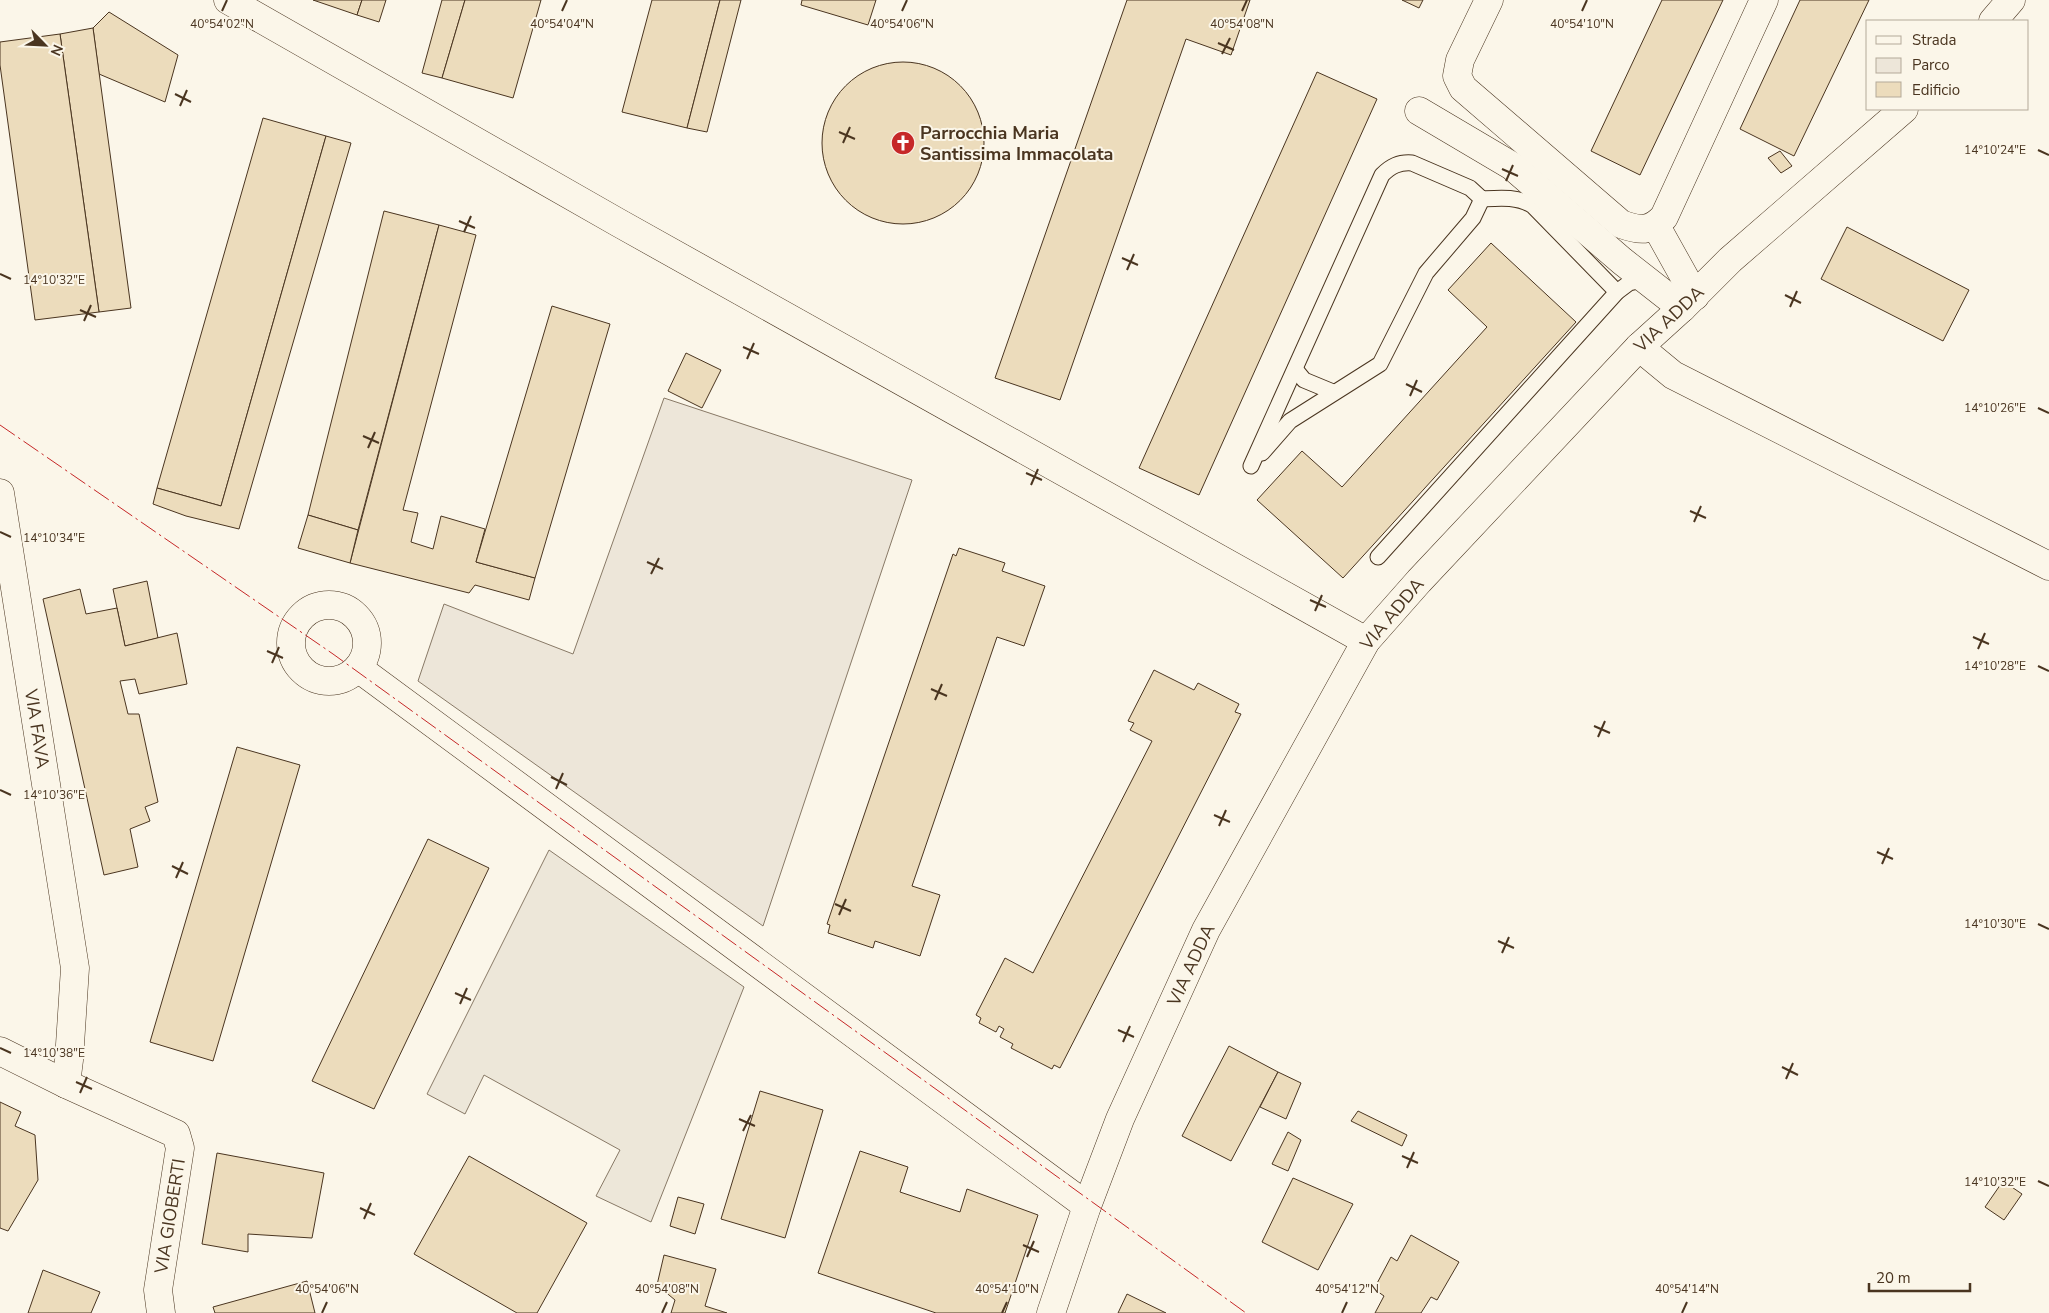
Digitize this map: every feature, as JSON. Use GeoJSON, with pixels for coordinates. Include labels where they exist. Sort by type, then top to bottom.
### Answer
{"type":"FeatureCollection","features":[{"type":"Feature","properties":{"kind":"street"},"geometry":{"type":"LineString","coordinates":[[228,0],[627,228],[1366,641]]}},
{"type":"Feature","properties":{"kind":"street"},"geometry":{"type":"LineString","coordinates":[[1489,0],[1460,60],[1457,76],[1463,88],[1621,224],[1648,229],[1656,226],[1664,217],[1764,0]]}},
{"type":"Feature","properties":{"kind":"street"},"geometry":{"type":"LineString","coordinates":[[1994,20],[2011,0]]}},
{"type":"Feature","properties":{"kind":"street","name":"VIA ADDA"},"geometry":{"type":"LineString","coordinates":[[1050,1313],[1087,1206],[1120,1119],[1206,930],[1366,641],[1425,574],[1639,346],[1689,302],[1730,260],[1903,110]]}},
{"type":"Feature","properties":{"kind":"street"},"geometry":{"type":"LineString","coordinates":[[1418,111],[1512,166],[1646,279],[1689,302]]}},
{"type":"Feature","properties":{"kind":"street"},"geometry":{"type":"LineString","coordinates":[[1656,226],[1689,302]]}},
{"type":"Feature","properties":{"kind":"street"},"geometry":{"type":"LineString","coordinates":[[1639,346],[1672,375],[2049,566]]}},
{"type":"Feature","properties":{"kind":"street","name":"VIA FAVA"},"geometry":{"type":"LineString","coordinates":[[0,493],[75,968],[70,1060],[66,1084]]}},
{"type":"Feature","properties":{"kind":"street"},"geometry":{"type":"LineString","coordinates":[[358,668],[1087,1206]]}},
{"type":"Feature","properties":{"kind":"street","name":"VIA GIOBERTI"},"geometry":{"type":"LineString","coordinates":[[0,1051],[66,1084],[176,1134],[180,1148],[158,1290],[161,1313]]}},
{"type":"Feature","properties":{"kind":"lane"},"geometry":{"type":"LineString","coordinates":[[1482,199],[1472,218],[1426,273],[1380,364],[1290,421],[1251,466],[1382,175],[1389,168],[1402,162],[1412,162],[1470,188],[1482,199],[1524,200],[1533,206],[1617,292]]}},
{"type":"Feature","properties":{"kind":"lane"},"geometry":{"type":"LineString","coordinates":[[1378,557],[1617,292],[1629,283],[1646,279]]}},
{"type":"Feature","properties":{"kind":"lane"},"geometry":{"type":"LineString","coordinates":[[1295,369],[1304,380],[1333,392]]}},
{"type":"Feature","properties":{"kind":"green space"},"geometry":{"type":"Polygon","coordinates":[[[664,398],[912,480],[763,926],[418,681],[444,604],[573,654],[664,398]]]}},
{"type":"Feature","properties":{"kind":"shaded area"},"geometry":{"type":"Polygon","coordinates":[[[549,850],[744,987],[651,1222],[596,1196],[620,1150],[484,1075],[465,1114],[427,1094],[549,850]]]}},
{"type":"Feature","properties":{"kind":"building"},"geometry":{"type":"Polygon","coordinates":[[[313,0],[362,0],[357,15],[313,0]]]}},
{"type":"Feature","properties":{"kind":"building"},"geometry":{"type":"Polygon","coordinates":[[[362,0],[386,0],[379,22],[357,15],[362,0]]]}},
{"type":"Feature","properties":{"kind":"building"},"geometry":{"type":"Polygon","coordinates":[[[442,0],[465,0],[442,78],[422,73],[442,0]]]}},
{"type":"Feature","properties":{"kind":"building"},"geometry":{"type":"Polygon","coordinates":[[[465,0],[541,0],[513,98],[442,78],[465,0]]]}},
{"type":"Feature","properties":{"kind":"building"},"geometry":{"type":"Polygon","coordinates":[[[652,0],[720,0],[687,128],[622,112],[652,0]]]}},
{"type":"Feature","properties":{"kind":"building"},"geometry":{"type":"Polygon","coordinates":[[[720,0],[741,0],[707,132],[687,128],[720,0]]]}},
{"type":"Feature","properties":{"kind":"building"},"geometry":{"type":"Polygon","coordinates":[[[802,0],[876,0],[868,25],[801,5],[802,0]]]}},
{"type":"Feature","properties":{"kind":"building"},"geometry":{"type":"Polygon","coordinates":[[[1127,0],[1250,0],[1231,55],[1186,39],[1060,400],[995,378],[1127,0]]]}},
{"type":"Feature","properties":{"kind":"building"},"geometry":{"type":"Polygon","coordinates":[[[1402,0],[1423,0],[1419,8],[1402,0]]]}},
{"type":"Feature","properties":{"kind":"building"},"geometry":{"type":"Polygon","coordinates":[[[1662,0],[1723,0],[1640,175],[1591,151],[1662,0]]]}},
{"type":"Feature","properties":{"kind":"building"},"geometry":{"type":"Polygon","coordinates":[[[1800,0],[1869,0],[1794,156],[1740,129],[1800,0]]]}},
{"type":"Feature","properties":{"kind":"building"},"geometry":{"type":"Polygon","coordinates":[[[109,12],[178,55],[165,102],[99,74],[93,28],[109,12]]]}},
{"type":"Feature","properties":{"kind":"building"},"geometry":{"type":"Polygon","coordinates":[[[93,28],[131,308],[99,312],[60,34],[93,28]]]}},
{"type":"Feature","properties":{"kind":"building"},"geometry":{"type":"Polygon","coordinates":[[[60,34],[99,312],[35,320],[0,65],[0,42],[60,34]]]}},
{"type":"Feature","properties":{"kind":"building","name":"Parrocchia Maria Santissima Immacolata"},"geometry":{"type":"Polygon","coordinates":[[[903,62],[919,64],[934,69],[948,76],[960,86],[970,98],[977,112],[982,127],[984,143],[982,159],[977,174],[970,188],[960,200],[948,210],[934,217],[919,222],[903,224],[887,222],[872,217],[858,210],[846,200],[836,188],[829,174],[824,159],[822,143],[824,127],[829,112],[836,98],[846,86],[858,76],[872,69],[887,64],[903,62]]]}},
{"type":"Feature","properties":{"kind":"building"},"geometry":{"type":"Polygon","coordinates":[[[1317,72],[1377,99],[1199,495],[1139,468],[1317,72]]]}},
{"type":"Feature","properties":{"kind":"building"},"geometry":{"type":"Polygon","coordinates":[[[263,118],[326,136],[221,506],[157,488],[263,118]]]}},
{"type":"Feature","properties":{"kind":"building"},"geometry":{"type":"Polygon","coordinates":[[[326,136],[351,143],[239,529],[186,516],[153,504],[157,488],[221,506],[326,136]]]}},
{"type":"Feature","properties":{"kind":"building"},"geometry":{"type":"Polygon","coordinates":[[[1780,151],[1792,166],[1781,173],[1768,158],[1780,151]]]}},
{"type":"Feature","properties":{"kind":"building"},"geometry":{"type":"Polygon","coordinates":[[[384,211],[439,225],[358,530],[308,515],[384,211]]]}},
{"type":"Feature","properties":{"kind":"building"},"geometry":{"type":"Polygon","coordinates":[[[439,225],[476,235],[403,510],[418,513],[411,542],[433,549],[441,516],[485,529],[476,562],[535,578],[529,600],[475,585],[469,593],[350,563],[439,225]]]}},
{"type":"Feature","properties":{"kind":"building"},"geometry":{"type":"Polygon","coordinates":[[[1847,227],[1969,290],[1943,341],[1821,279],[1847,227]]]}},
{"type":"Feature","properties":{"kind":"building"},"geometry":{"type":"Polygon","coordinates":[[[1491,243],[1576,322],[1343,578],[1257,500],[1302,451],[1342,487],[1487,327],[1448,290],[1491,243]]]}},
{"type":"Feature","properties":{"kind":"building"},"geometry":{"type":"Polygon","coordinates":[[[552,306],[610,324],[535,578],[476,562],[552,306]]]}},
{"type":"Feature","properties":{"kind":"building"},"geometry":{"type":"Polygon","coordinates":[[[686,353],[721,370],[702,408],[668,391],[686,353]]]}},
{"type":"Feature","properties":{"kind":"building"},"geometry":{"type":"Polygon","coordinates":[[[308,515],[358,530],[350,563],[298,548],[308,515]]]}},
{"type":"Feature","properties":{"kind":"building"},"geometry":{"type":"Polygon","coordinates":[[[959,548],[1005,563],[1002,571],[1045,586],[1024,646],[997,637],[912,886],[940,895],[920,956],[875,941],[873,948],[828,933],[830,925],[827,924],[953,554],[956,556],[959,548]]]}},
{"type":"Feature","properties":{"kind":"building"},"geometry":{"type":"Polygon","coordinates":[[[147,581],[158,638],[125,646],[113,589],[147,581]]]}},
{"type":"Feature","properties":{"kind":"building"},"geometry":{"type":"Polygon","coordinates":[[[80,589],[86,614],[117,608],[125,646],[177,633],[187,684],[139,694],[135,679],[120,681],[128,714],[139,714],[158,802],[145,807],[150,821],[130,829],[138,867],[104,875],[43,599],[80,589]]]}},
{"type":"Feature","properties":{"kind":"building"},"geometry":{"type":"Polygon","coordinates":[[[1154,670],[1194,690],[1198,683],[1239,704],[1235,712],[1241,714],[1060,1068],[1054,1065],[1052,1069],[1011,1048],[1013,1044],[1000,1037],[1004,1029],[999,1026],[996,1032],[979,1023],[981,1018],[976,1015],[1005,958],[1033,973],[1152,741],[1130,730],[1134,723],[1128,721],[1154,670]]]}},
{"type":"Feature","properties":{"kind":"building"},"geometry":{"type":"Polygon","coordinates":[[[237,747],[300,765],[213,1061],[150,1042],[237,747]]]}},
{"type":"Feature","properties":{"kind":"building"},"geometry":{"type":"Polygon","coordinates":[[[428,839],[489,868],[374,1109],[312,1081],[428,839]]]}},
{"type":"Feature","properties":{"kind":"building"},"geometry":{"type":"Polygon","coordinates":[[[1229,1046],[1278,1072],[1231,1161],[1182,1136],[1229,1046]]]}},
{"type":"Feature","properties":{"kind":"building"},"geometry":{"type":"Polygon","coordinates":[[[1278,1072],[1301,1083],[1286,1119],[1260,1107],[1278,1072]]]}},
{"type":"Feature","properties":{"kind":"building"},"geometry":{"type":"Polygon","coordinates":[[[760,1091],[823,1110],[785,1238],[721,1219],[760,1091]]]}},
{"type":"Feature","properties":{"kind":"building"},"geometry":{"type":"Polygon","coordinates":[[[0,1102],[21,1112],[15,1126],[35,1135],[38,1180],[8,1231],[0,1228],[0,1102]]]}},
{"type":"Feature","properties":{"kind":"building"},"geometry":{"type":"Polygon","coordinates":[[[1358,1111],[1407,1135],[1402,1146],[1351,1121],[1358,1111]]]}},
{"type":"Feature","properties":{"kind":"building"},"geometry":{"type":"Polygon","coordinates":[[[1288,1132],[1301,1140],[1288,1171],[1272,1164],[1288,1132]]]}},
{"type":"Feature","properties":{"kind":"building"},"geometry":{"type":"Polygon","coordinates":[[[860,1151],[908,1167],[900,1192],[960,1212],[967,1189],[1038,1215],[1005,1313],[936,1313],[818,1273],[860,1151]]]}},
{"type":"Feature","properties":{"kind":"building"},"geometry":{"type":"Polygon","coordinates":[[[217,1153],[324,1173],[312,1238],[248,1234],[248,1252],[202,1244],[217,1153]]]}},
{"type":"Feature","properties":{"kind":"building"},"geometry":{"type":"Polygon","coordinates":[[[469,1156],[587,1223],[537,1313],[517,1313],[414,1254],[469,1156]]]}},
{"type":"Feature","properties":{"kind":"building"},"geometry":{"type":"Polygon","coordinates":[[[1293,1178],[1353,1204],[1318,1270],[1262,1242],[1293,1178]]]}},
{"type":"Feature","properties":{"kind":"building"},"geometry":{"type":"Polygon","coordinates":[[[2003,1181],[2022,1194],[2004,1220],[1985,1207],[2003,1181]]]}},
{"type":"Feature","properties":{"kind":"building"},"geometry":{"type":"Polygon","coordinates":[[[678,1197],[704,1204],[695,1234],[670,1226],[678,1197]]]}},
{"type":"Feature","properties":{"kind":"building"},"geometry":{"type":"Polygon","coordinates":[[[1411,1235],[1459,1262],[1437,1300],[1431,1297],[1421,1313],[1375,1313],[1384,1296],[1374,1289],[1391,1257],[1397,1261],[1411,1235]]]}},
{"type":"Feature","properties":{"kind":"building"},"geometry":{"type":"Polygon","coordinates":[[[664,1255],[716,1269],[705,1306],[727,1313],[671,1313],[675,1300],[657,1285],[664,1255]]]}},
{"type":"Feature","properties":{"kind":"building"},"geometry":{"type":"Polygon","coordinates":[[[43,1270],[100,1292],[91,1313],[28,1313],[43,1270]]]}},
{"type":"Feature","properties":{"kind":"building"},"geometry":{"type":"Polygon","coordinates":[[[307,1281],[315,1313],[215,1313],[213,1307],[307,1281]]]}},
{"type":"Feature","properties":{"kind":"building"},"geometry":{"type":"Polygon","coordinates":[[[1127,1294],[1166,1313],[1118,1313],[1127,1294]]]}},
{"type":"Feature","properties":{"kind":"power"},"geometry":{"type":"LineString","coordinates":[[0,425],[333,654],[1246,1313]]}},
{"type":"Feature","properties":{"kind":"place","name":"Parrocchia Maria Santissima Immacolata"},"geometry":{"type":"Point","coordinates":[903,143]}}]}
